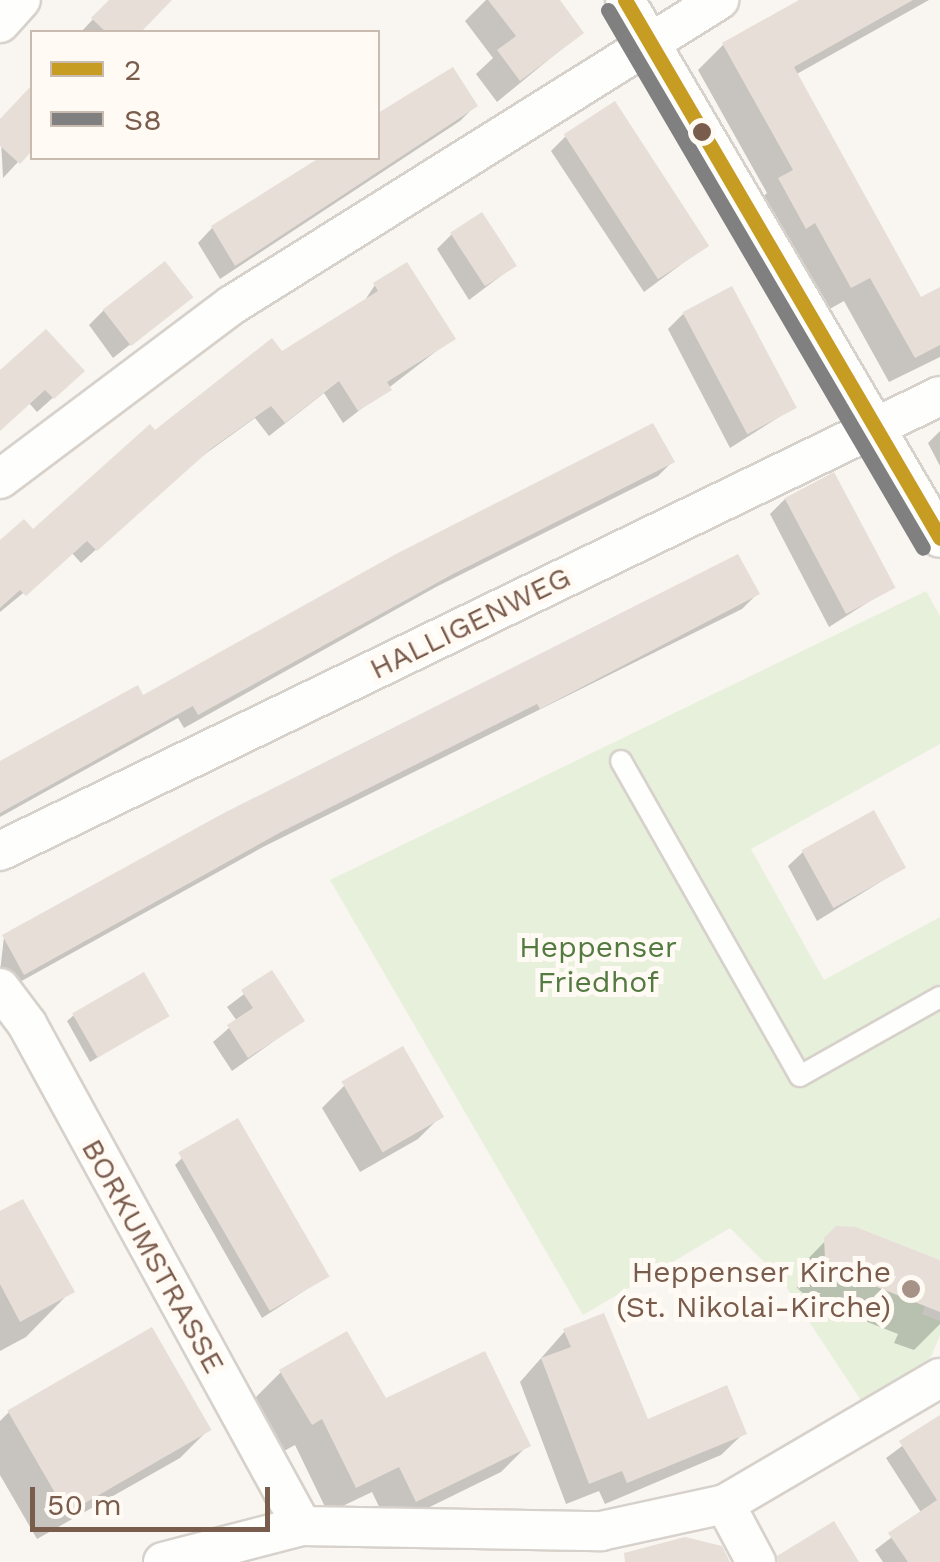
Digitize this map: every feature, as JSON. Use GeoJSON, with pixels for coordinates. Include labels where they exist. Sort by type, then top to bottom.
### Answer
{"type":"FeatureCollection","features":[{"type":"Feature","properties":{"kind":"street"},"geometry":{"type":"LineString","coordinates":[[0,23],[21,0]]}},
{"type":"Feature","properties":{"kind":"street"},"geometry":{"type":"LineString","coordinates":[[625,0],[879,425],[940,538]]}},
{"type":"Feature","properties":{"kind":"street"},"geometry":{"type":"LineString","coordinates":[[0,479],[232,306],[719,0]]}},
{"type":"Feature","properties":{"kind":"street","name":"HALLIGENWEG"},"geometry":{"type":"LineString","coordinates":[[0,851],[940,396]]}},
{"type":"Feature","properties":{"kind":"street","name":"BORKUMSTRASSE"},"geometry":{"type":"LineString","coordinates":[[0,988],[27,1024],[302,1526]]}},
{"type":"Feature","properties":{"kind":"street"},"geometry":{"type":"LineString","coordinates":[[169,1561],[302,1526],[601,1531],[725,1504],[940,1378]]}},
{"type":"Feature","properties":{"kind":"street"},"geometry":{"type":"LineString","coordinates":[[725,1504],[756,1562]]}},
{"type":"Feature","properties":{"kind":"lane"},"geometry":{"type":"LineString","coordinates":[[621,760],[800,1076],[940,996]]}},
{"type":"Feature","properties":{"kind":"green space","name":"Heppenser Friedhof"},"geometry":{"type":"Polygon","coordinates":[[[926,591],[940,616],[940,744],[751,849],[824,980],[940,917],[940,1260],[856,1227],[836,1227],[925,1306],[922,1314],[940,1321],[940,1335],[931,1357],[864,1405],[781,1279],[730,1228],[583,1315],[330,880],[926,591]]]}},
{"type":"Feature","properties":{"kind":"building"},"geometry":{"type":"Polygon","coordinates":[[[109,0],[172,0],[143,30],[104,30],[91,18],[109,0]]]}},
{"type":"Feature","properties":{"kind":"building"},"geometry":{"type":"Polygon","coordinates":[[[488,0],[560,0],[584,33],[520,81],[497,50],[516,36],[488,0]]]}},
{"type":"Feature","properties":{"kind":"building"},"geometry":{"type":"Polygon","coordinates":[[[799,0],[913,0],[794,67],[921,297],[940,287],[940,345],[915,358],[870,278],[851,288],[815,223],[806,229],[778,178],[793,170],[722,43],[799,0]]]}},
{"type":"Feature","properties":{"kind":"building"},"geometry":{"type":"Polygon","coordinates":[[[453,67],[478,106],[235,266],[211,226],[316,160],[380,160],[380,112],[453,67]]]}},
{"type":"Feature","properties":{"kind":"building"},"geometry":{"type":"Polygon","coordinates":[[[30,87],[30,153],[20,164],[0,146],[0,119],[30,87]]]}},
{"type":"Feature","properties":{"kind":"building"},"geometry":{"type":"Polygon","coordinates":[[[615,101],[709,246],[658,279],[564,134],[615,101]]]}},
{"type":"Feature","properties":{"kind":"building"},"geometry":{"type":"Polygon","coordinates":[[[482,212],[517,266],[485,286],[450,233],[482,212]]]}},
{"type":"Feature","properties":{"kind":"building"},"geometry":{"type":"Polygon","coordinates":[[[165,261],[193,297],[131,346],[103,310],[165,261]]]}},
{"type":"Feature","properties":{"kind":"building"},"geometry":{"type":"Polygon","coordinates":[[[407,262],[456,339],[387,382],[392,390],[358,411],[339,381],[285,423],[271,406],[212,448],[97,551],[87,541],[26,596],[20,590],[0,608],[0,540],[24,519],[33,529],[150,424],[155,430],[272,338],[282,351],[378,291],[373,283],[407,262]]]}},
{"type":"Feature","properties":{"kind":"building"},"geometry":{"type":"Polygon","coordinates":[[[732,286],[797,408],[747,434],[683,312],[732,286]]]}},
{"type":"Feature","properties":{"kind":"building"},"geometry":{"type":"Polygon","coordinates":[[[46,329],[85,371],[54,399],[45,390],[0,431],[0,370],[46,329]]]}},
{"type":"Feature","properties":{"kind":"building"},"geometry":{"type":"Polygon","coordinates":[[[653,423],[675,462],[453,574],[198,715],[193,706],[0,813],[0,761],[138,685],[143,695],[396,554],[653,423]]]}},
{"type":"Feature","properties":{"kind":"building"},"geometry":{"type":"Polygon","coordinates":[[[834,472],[896,588],[846,614],[785,498],[834,472]]]}},
{"type":"Feature","properties":{"kind":"building"},"geometry":{"type":"Polygon","coordinates":[[[738,554],[760,594],[540,709],[537,704],[281,832],[24,975],[2,935],[222,814],[738,554]]]}},
{"type":"Feature","properties":{"kind":"building"},"geometry":{"type":"Polygon","coordinates":[[[874,810],[906,868],[833,908],[801,850],[874,810]]]}},
{"type":"Feature","properties":{"kind":"building"},"geometry":{"type":"Polygon","coordinates":[[[272,970],[305,1021],[248,1058],[227,1025],[253,1008],[241,990],[272,970]]]}},
{"type":"Feature","properties":{"kind":"building"},"geometry":{"type":"Polygon","coordinates":[[[144,972],[170,1016],[98,1058],[72,1014],[144,972]]]}},
{"type":"Feature","properties":{"kind":"building"},"geometry":{"type":"Polygon","coordinates":[[[403,1046],[444,1117],[383,1153],[342,1082],[403,1046]]]}},
{"type":"Feature","properties":{"kind":"building"},"geometry":{"type":"Polygon","coordinates":[[[238,1118],[330,1276],[270,1311],[178,1152],[238,1118]]]}},
{"type":"Feature","properties":{"kind":"building"},"geometry":{"type":"Polygon","coordinates":[[[23,1199],[75,1292],[20,1322],[0,1284],[0,1211],[23,1199]]]}},
{"type":"Feature","properties":{"kind":"building","name":"Heppenser Kirche (St. Nikolai-Kirche)"},"geometry":{"type":"Polygon","coordinates":[[[836,1226],[856,1227],[940,1260],[940,1312],[839,1272],[825,1259],[824,1238],[836,1226]]]}},
{"type":"Feature","properties":{"kind":"building"},"geometry":{"type":"Polygon","coordinates":[[[604,1313],[648,1419],[727,1385],[747,1434],[627,1483],[622,1471],[589,1484],[541,1358],[571,1347],[563,1329],[604,1313]]]}},
{"type":"Feature","properties":{"kind":"building"},"geometry":{"type":"Polygon","coordinates":[[[152,1327],[212,1430],[67,1514],[7,1410],[152,1327]]]}},
{"type":"Feature","properties":{"kind":"building"},"geometry":{"type":"Polygon","coordinates":[[[347,1331],[386,1398],[485,1351],[531,1446],[416,1502],[399,1467],[356,1488],[322,1419],[312,1425],[279,1370],[347,1331]]]}},
{"type":"Feature","properties":{"kind":"building"},"geometry":{"type":"Polygon","coordinates":[[[940,1415],[940,1562],[908,1562],[888,1533],[937,1500],[899,1441],[940,1415]]]}},
{"type":"Feature","properties":{"kind":"building"},"geometry":{"type":"Polygon","coordinates":[[[834,1521],[859,1562],[778,1562],[777,1556],[834,1521]]]}},
{"type":"Feature","properties":{"kind":"building"},"geometry":{"type":"Polygon","coordinates":[[[685,1537],[722,1546],[730,1562],[625,1562],[624,1553],[685,1537]]]}},
{"type":"Feature","properties":{"kind":"transit line","name":"2"},"geometry":{"type":"LineString","coordinates":[[625,0],[940,538]]}},
{"type":"Feature","properties":{"kind":"transit line","name":"S8"},"geometry":{"type":"LineString","coordinates":[[608,10],[923,548]]}},
{"type":"Feature","properties":{"kind":"place","name":"Heppenser Kirche (St. Nikolai-Kirche)"},"geometry":{"type":"Point","coordinates":[911,1289]}}]}
